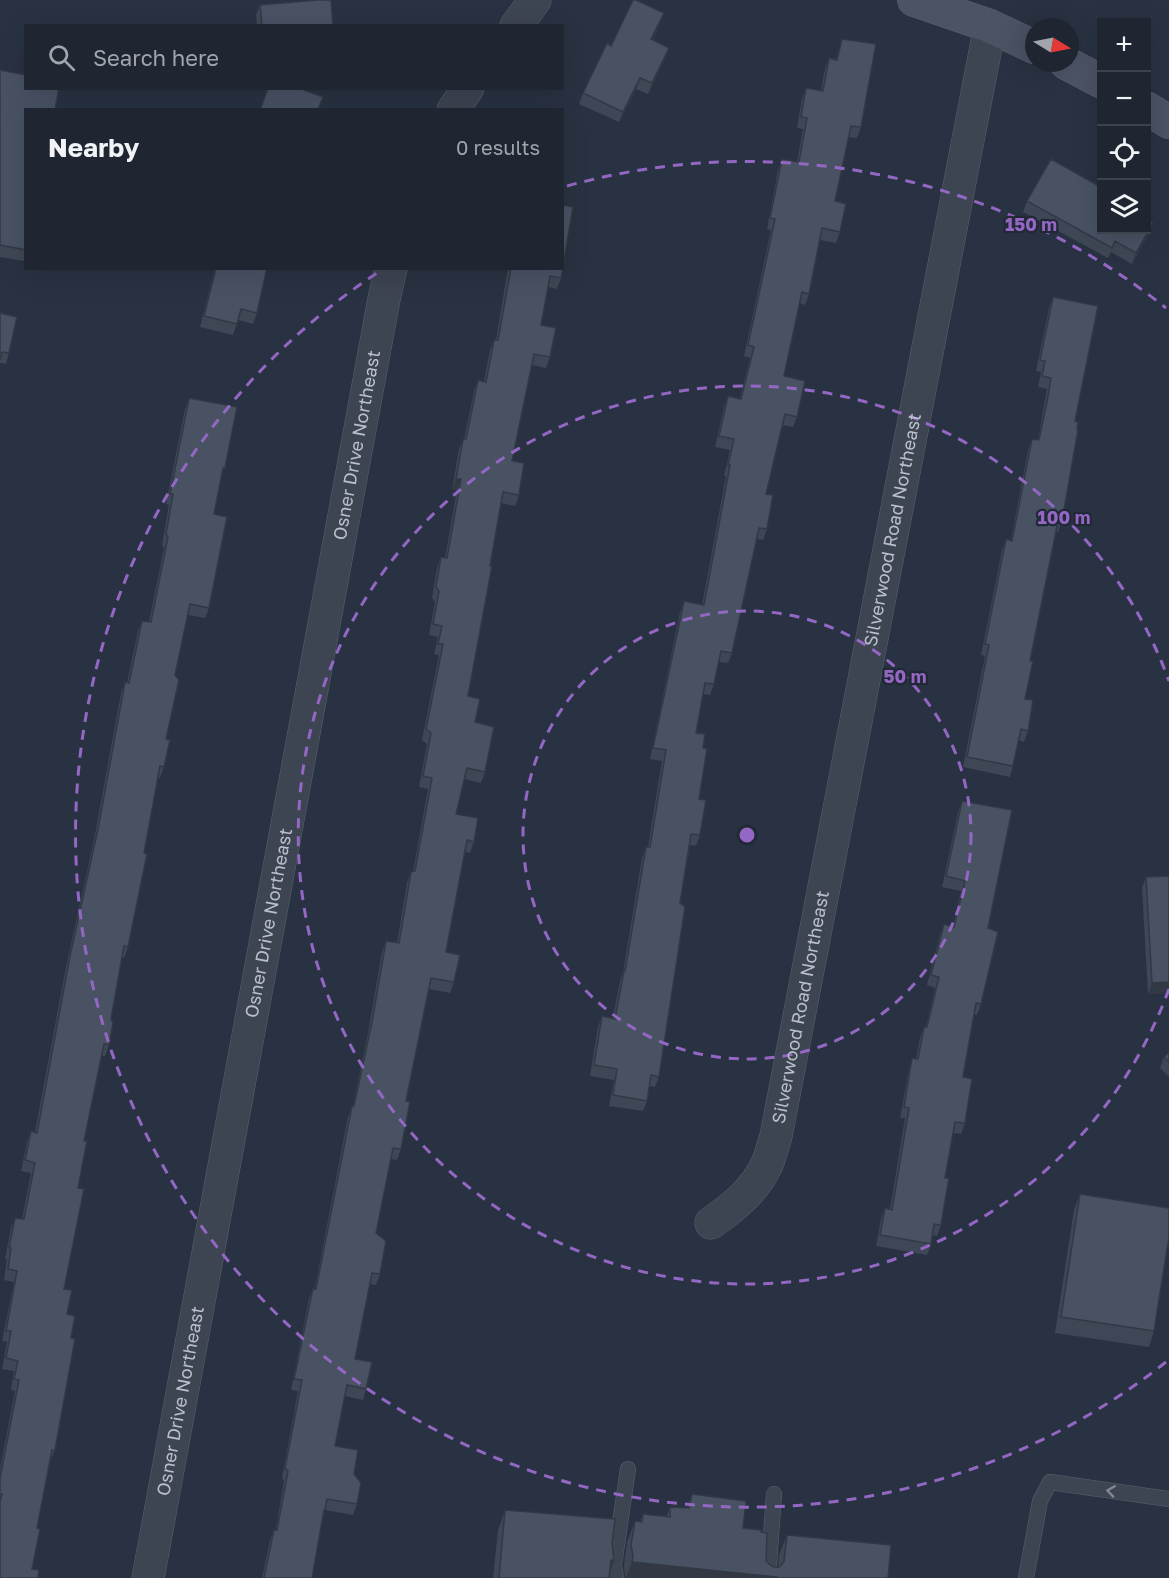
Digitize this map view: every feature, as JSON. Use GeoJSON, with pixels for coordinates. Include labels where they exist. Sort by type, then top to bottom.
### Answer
{"type":"FeatureCollection","features":[{"type":"Feature","properties":{"kind":"main road"},"geometry":{"type":"LineString","coordinates":[[914,0],[990,26],[1025,43]]}},
{"type":"Feature","properties":{"kind":"main road"},"geometry":{"type":"LineString","coordinates":[[1079,70],[1097,80]]}},
{"type":"Feature","properties":{"kind":"main road"},"geometry":{"type":"LineString","coordinates":[[1151,111],[1169,122]]}},
{"type":"Feature","properties":{"kind":"street"},"geometry":{"type":"LineString","coordinates":[[517,24],[535,0]]}},
{"type":"Feature","properties":{"kind":"street","name":"Silverwood Road Northeast"},"geometry":{"type":"LineString","coordinates":[[711,1223],[734,1208],[751,1190],[767,1164],[776,1136],[990,26]]}},
{"type":"Feature","properties":{"kind":"street"},"geometry":{"type":"LineString","coordinates":[[454,108],[467,90]]}},
{"type":"Feature","properties":{"kind":"street","name":"Osner Drive Northeast"},"geometry":{"type":"LineString","coordinates":[[148,1578],[391,270]]}},
{"type":"Feature","properties":{"kind":"lane"},"geometry":{"type":"LineString","coordinates":[[616,1578],[614,1565],[628,1469]]}},
{"type":"Feature","properties":{"kind":"lane"},"geometry":{"type":"LineString","coordinates":[[1026,1578],[1040,1501],[1050,1482],[1169,1499]]}},
{"type":"Feature","properties":{"kind":"lane"},"geometry":{"type":"LineString","coordinates":[[768,1578],[774,1494]]}},
{"type":"Feature","properties":{"kind":"building"},"geometry":{"type":"Polygon","coordinates":[[[331,0],[333,24],[262,24],[260,5],[331,0]]]}},
{"type":"Feature","properties":{"kind":"building"},"geometry":{"type":"Polygon","coordinates":[[[633,0],[664,13],[651,39],[669,48],[652,83],[640,78],[623,112],[583,93],[607,43],[611,46],[633,0]]]}},
{"type":"Feature","properties":{"kind":"building"},"geometry":{"type":"Polygon","coordinates":[[[842,39],[876,44],[861,127],[851,126],[835,201],[846,204],[840,232],[822,228],[809,294],[802,292],[784,376],[805,381],[797,417],[785,414],[766,494],[773,495],[767,529],[759,528],[732,653],[721,651],[714,684],[705,683],[696,733],[705,734],[703,748],[707,749],[699,799],[706,800],[700,835],[691,834],[680,903],[685,907],[659,1077],[651,1075],[647,1101],[613,1095],[617,1069],[594,1065],[602,1016],[615,1019],[646,847],[650,847],[666,750],[653,748],[684,601],[704,605],[734,439],[719,436],[728,396],[741,399],[754,347],[748,345],[775,219],[770,218],[782,159],[799,162],[807,118],[801,117],[806,88],[823,91],[829,58],[837,60],[842,39]]]}},
{"type":"Feature","properties":{"kind":"building"},"geometry":{"type":"Polygon","coordinates":[[[0,70],[24,75],[24,90],[59,90],[55,108],[24,108],[24,250],[0,245],[0,70]]]}},
{"type":"Feature","properties":{"kind":"building"},"geometry":{"type":"Polygon","coordinates":[[[267,90],[304,90],[323,97],[319,108],[261,108],[267,90]]]}},
{"type":"Feature","properties":{"kind":"building"},"geometry":{"type":"Polygon","coordinates":[[[1051,159],[1097,185],[1097,234],[1147,234],[1136,253],[1115,241],[1112,248],[1027,201],[1051,159]]]}},
{"type":"Feature","properties":{"kind":"building"},"geometry":{"type":"Polygon","coordinates":[[[564,205],[573,207],[564,260],[564,205]]]}},
{"type":"Feature","properties":{"kind":"building"},"geometry":{"type":"Polygon","coordinates":[[[216,270],[267,270],[257,313],[241,309],[237,324],[204,316],[216,270]]]}},
{"type":"Feature","properties":{"kind":"building"},"geometry":{"type":"Polygon","coordinates":[[[511,270],[562,270],[561,278],[550,276],[541,325],[556,328],[550,357],[534,354],[512,461],[524,463],[519,495],[503,492],[468,696],[480,699],[475,722],[494,727],[485,772],[467,768],[456,814],[478,818],[474,842],[467,840],[446,952],[460,955],[454,982],[431,978],[406,1101],[410,1102],[401,1149],[393,1148],[376,1233],[386,1241],[380,1274],[372,1273],[355,1359],[372,1362],[366,1389],[347,1385],[335,1446],[358,1450],[354,1474],[361,1483],[357,1504],[327,1499],[312,1578],[264,1578],[274,1529],[277,1530],[288,1471],[285,1468],[302,1380],[294,1379],[313,1288],[316,1289],[352,1106],[354,1106],[372,1022],[386,941],[399,943],[411,872],[415,871],[432,778],[423,776],[431,733],[426,729],[443,644],[438,644],[442,626],[433,624],[439,591],[436,587],[441,557],[447,558],[461,479],[456,479],[463,439],[466,439],[478,380],[486,382],[494,340],[498,340],[511,270]]]}},
{"type":"Feature","properties":{"kind":"building"},"geometry":{"type":"Polygon","coordinates":[[[1053,297],[1098,306],[1075,421],[1078,422],[1078,430],[1062,521],[1058,521],[1030,661],[1033,661],[1025,699],[1033,700],[1028,731],[1021,729],[1013,766],[967,757],[989,645],[985,644],[1006,539],[1012,541],[1032,439],[1039,440],[1047,402],[1051,378],[1042,376],[1045,361],[1040,360],[1053,297]]]}},
{"type":"Feature","properties":{"kind":"building"},"geometry":{"type":"Polygon","coordinates":[[[0,313],[17,317],[9,353],[2,352],[0,360],[0,313]]]}},
{"type":"Feature","properties":{"kind":"building"},"geometry":{"type":"Polygon","coordinates":[[[189,398],[237,407],[214,514],[227,517],[209,608],[190,604],[175,675],[179,680],[166,739],[170,740],[164,767],[160,766],[144,853],[147,854],[128,947],[124,946],[111,1019],[113,1023],[109,1045],[104,1044],[84,1141],[87,1141],[78,1188],[84,1189],[64,1289],[72,1290],[67,1314],[75,1316],[71,1338],[75,1339],[55,1450],[52,1450],[37,1528],[40,1529],[32,1569],[39,1570],[38,1578],[0,1578],[0,1502],[2,1494],[0,1494],[0,1478],[19,1380],[14,1379],[18,1361],[6,1358],[11,1331],[6,1331],[17,1271],[8,1269],[11,1248],[9,1248],[15,1218],[24,1219],[35,1163],[25,1160],[31,1131],[37,1133],[125,682],[129,683],[142,621],[151,622],[168,537],[166,534],[173,494],[170,494],[189,398]]]}},
{"type":"Feature","properties":{"kind":"building"},"geometry":{"type":"Polygon","coordinates":[[[962,801],[1012,810],[988,928],[998,932],[981,1004],[976,1003],[963,1077],[972,1079],[965,1123],[955,1122],[945,1178],[949,1178],[941,1225],[934,1224],[931,1244],[880,1235],[885,1208],[892,1210],[909,1108],[904,1107],[912,1058],[918,1059],[924,1027],[927,1027],[939,977],[931,975],[944,924],[954,927],[965,881],[946,876],[962,801]]]}},
{"type":"Feature","properties":{"kind":"building"},"geometry":{"type":"Polygon","coordinates":[[[1169,876],[1169,982],[1152,983],[1146,877],[1169,876]]]}},
{"type":"Feature","properties":{"kind":"building"},"geometry":{"type":"Polygon","coordinates":[[[1169,1052],[1169,1062],[1164,1057],[1169,1052]]]}},
{"type":"Feature","properties":{"kind":"building"},"geometry":{"type":"Polygon","coordinates":[[[1080,1194],[1169,1208],[1169,1237],[1154,1331],[1061,1317],[1080,1194]]]}},
{"type":"Feature","properties":{"kind":"building"},"geometry":{"type":"Polygon","coordinates":[[[692,1494],[746,1501],[743,1528],[767,1533],[766,1561],[774,1567],[779,1567],[784,1562],[787,1535],[891,1545],[888,1578],[777,1578],[632,1562],[631,1545],[635,1521],[642,1522],[643,1514],[670,1517],[670,1507],[689,1508],[692,1494]]]}},
{"type":"Feature","properties":{"kind":"building"},"geometry":{"type":"Polygon","coordinates":[[[505,1510],[615,1519],[612,1543],[614,1561],[611,1560],[609,1578],[499,1578],[505,1510]]]}}]}
